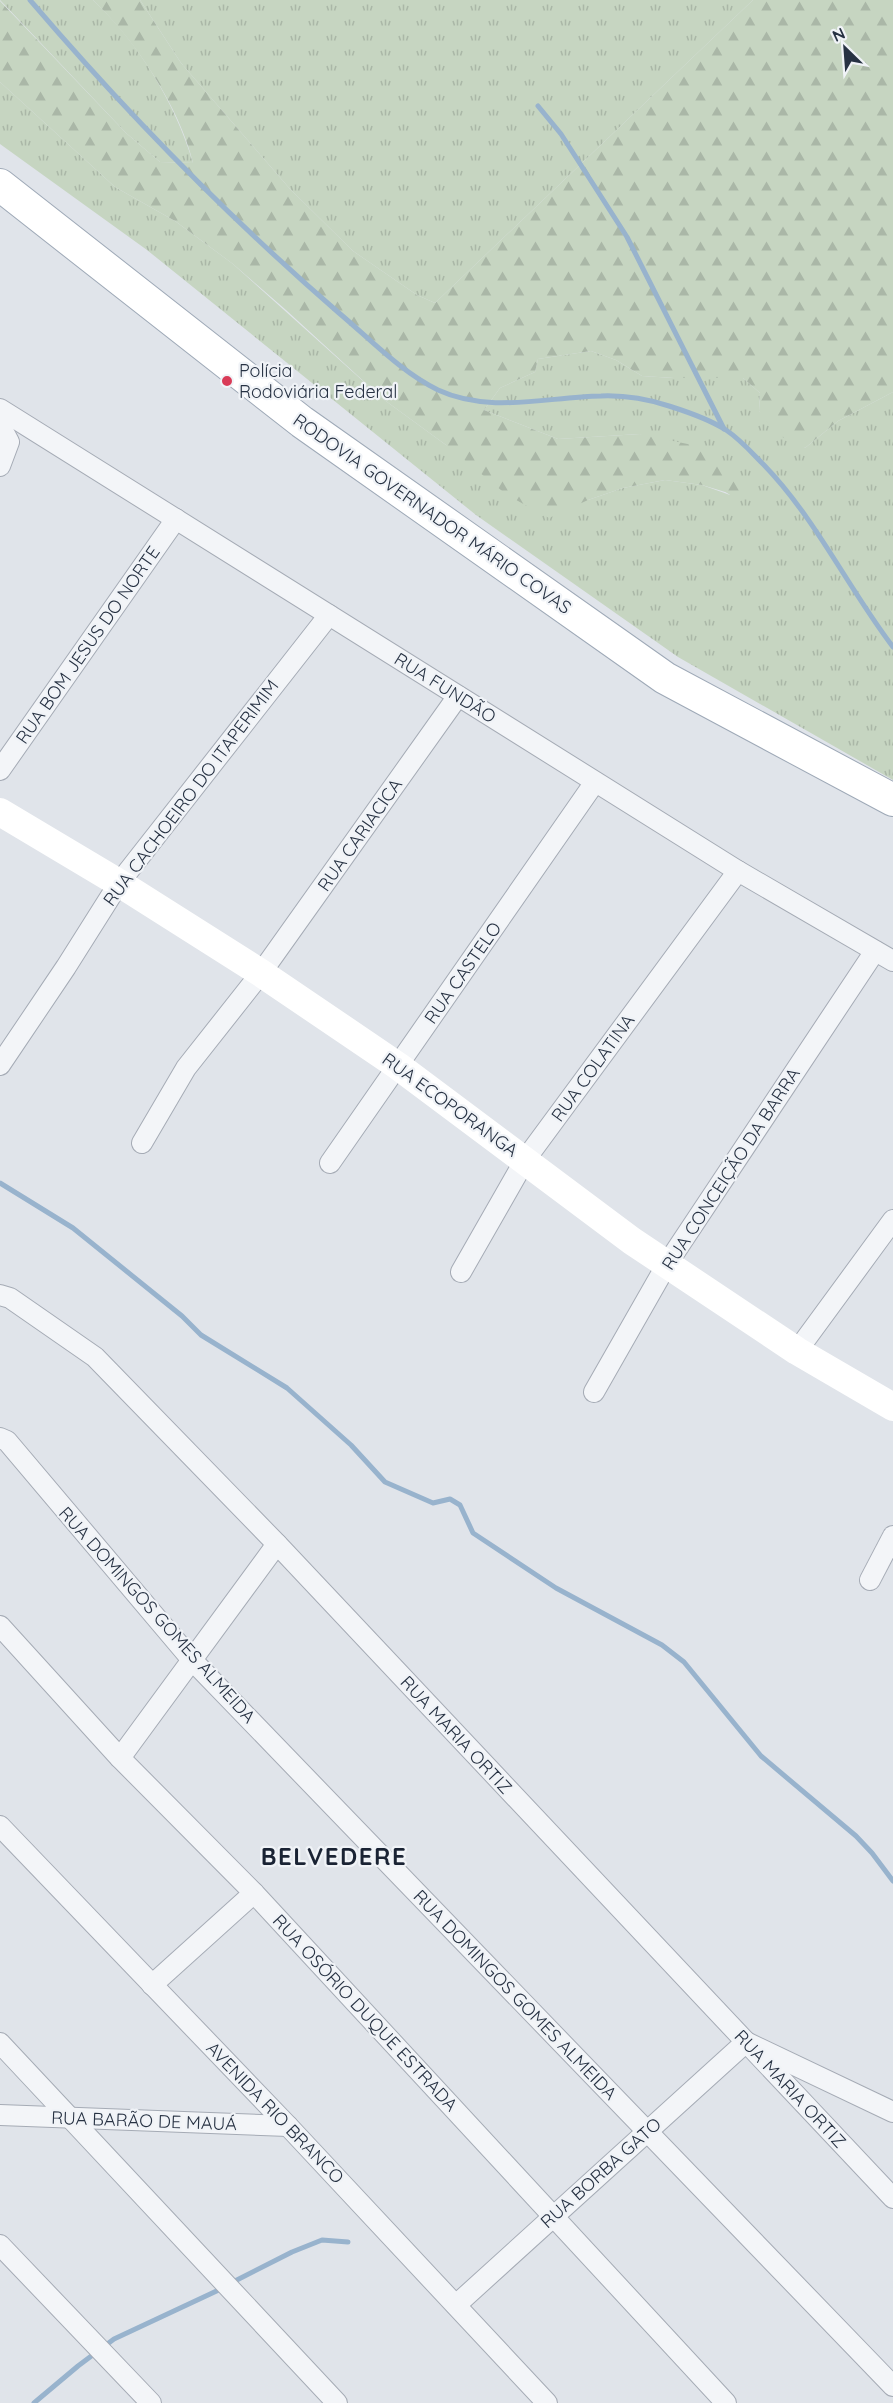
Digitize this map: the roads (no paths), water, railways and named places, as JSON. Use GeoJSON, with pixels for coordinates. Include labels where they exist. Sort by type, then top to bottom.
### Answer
{"type":"FeatureCollection","features":[{"type":"Feature","properties":{"kind":"main road","name":"RODOVIA GOVERNADOR MÁRIO COVAS"},"geometry":{"type":"LineString","coordinates":[[0,185],[302,423],[665,678],[893,800]]}},
{"type":"Feature","properties":{"kind":"street","name":"RUA FUNDÃO"},"geometry":{"type":"LineString","coordinates":[[0,409],[738,871],[893,962]]}},
{"type":"Feature","properties":{"kind":"street"},"geometry":{"type":"LineString","coordinates":[[0,425],[9,441],[0,466]]}},
{"type":"Feature","properties":{"kind":"street","name":"RUA BOM JESUS DO NORTE"},"geometry":{"type":"LineString","coordinates":[[0,770],[176,519]]}},
{"type":"Feature","properties":{"kind":"street","name":"RUA CACHOEIRO DO ITAPERIMIM"},"geometry":{"type":"LineString","coordinates":[[0,1065],[119,883],[329,615]]}},
{"type":"Feature","properties":{"kind":"street","name":"RUA CARIACICA"},"geometry":{"type":"LineString","coordinates":[[142,1143],[186,1068],[261,973],[458,696]]}},
{"type":"Feature","properties":{"kind":"street","name":"RUA CASTELO"},"geometry":{"type":"LineString","coordinates":[[330,1163],[595,782]]}},
{"type":"Feature","properties":{"kind":"street","name":"RUA ECOPORANGA"},"geometry":{"type":"LineString","coordinates":[[0,812],[119,883],[261,973],[398,1066],[632,1241],[797,1351],[893,1407]]}},
{"type":"Feature","properties":{"kind":"street","name":"RUA COLATINA"},"geometry":{"type":"LineString","coordinates":[[461,1272],[525,1160],[738,871]]}},
{"type":"Feature","properties":{"kind":"street","name":"RUA CONCEIÇÃO DA BARRA"},"geometry":{"type":"LineString","coordinates":[[594,1392],[667,1264],[875,951]]}},
{"type":"Feature","properties":{"kind":"street"},"geometry":{"type":"LineString","coordinates":[[797,1351],[893,1220]]}},
{"type":"Feature","properties":{"kind":"street","name":"RUA MARIA ORTIZ"},"geometry":{"type":"LineString","coordinates":[[0,1295],[10,1298],[95,1357],[277,1545],[893,2198]]}},
{"type":"Feature","properties":{"kind":"street","name":"RUA DOMINGOS GOMES ALMEIDA"},"geometry":{"type":"LineString","coordinates":[[0,1438],[7,1441],[192,1660],[893,2386]]}},
{"type":"Feature","properties":{"kind":"street"},"geometry":{"type":"LineString","coordinates":[[870,1580],[893,1536]]}},
{"type":"Feature","properties":{"kind":"street"},"geometry":{"type":"LineString","coordinates":[[120,1758],[277,1545]]}},
{"type":"Feature","properties":{"kind":"street","name":"RUA OSÓRIO DUQUE ESTRADA"},"geometry":{"type":"LineString","coordinates":[[0,1626],[120,1758],[254,1893],[726,2403]]}},
{"type":"Feature","properties":{"kind":"street","name":"AVENIDA RIO BRANCO"},"geometry":{"type":"LineString","coordinates":[[0,1826],[288,2126],[547,2403]]}},
{"type":"Feature","properties":{"kind":"street"},"geometry":{"type":"LineString","coordinates":[[153,1985],[254,1893]]}},
{"type":"Feature","properties":{"kind":"street"},"geometry":{"type":"LineString","coordinates":[[746,2042],[893,2112]]}},
{"type":"Feature","properties":{"kind":"street","name":"RUA BORBA GATO"},"geometry":{"type":"LineString","coordinates":[[456,2305],[746,2042]]}},
{"type":"Feature","properties":{"kind":"street"},"geometry":{"type":"LineString","coordinates":[[0,2043],[337,2403]]}},
{"type":"Feature","properties":{"kind":"street","name":"RUA BARÃO DE MAUÁ"},"geometry":{"type":"LineString","coordinates":[[0,2115],[288,2126]]}},
{"type":"Feature","properties":{"kind":"street"},"geometry":{"type":"LineString","coordinates":[[0,2245],[151,2403]]}},
{"type":"Feature","properties":{"kind":"waterway"},"geometry":{"type":"LineString","coordinates":[[30,0],[140,123],[257,239],[374,344],[424,383],[458,397],[498,403],[601,396],[636,398],[691,413],[726,430],[764,465],[800,508],[893,647]]}},
{"type":"Feature","properties":{"kind":"waterway"},"geometry":{"type":"LineString","coordinates":[[538,106],[561,134],[627,237],[724,429]]}},
{"type":"Feature","properties":{"kind":"waterway"},"geometry":{"type":"LineString","coordinates":[[0,1183],[73,1228],[182,1316],[201,1335],[287,1388],[351,1445],[385,1482],[433,1503],[450,1499],[460,1505],[473,1533],[556,1588],[662,1645],[684,1662],[761,1756],[856,1836],[893,1881]]}},
{"type":"Feature","properties":{"kind":"waterway"},"geometry":{"type":"LineString","coordinates":[[231,2283],[292,2252],[322,2240],[348,2242]]}},
{"type":"Feature","properties":{"kind":"waterway"},"geometry":{"type":"LineString","coordinates":[[34,2403],[114,2339],[223,2288]]}},
{"type":"Feature","properties":{"kind":"place","name":"Polícia Rodoviária Federal"},"geometry":{"type":"Point","coordinates":[227,381]}},
{"type":"Feature","properties":{"kind":"district","name":"BELVEDERE"},"geometry":{"type":"Point","coordinates":[334,1857]}}]}
